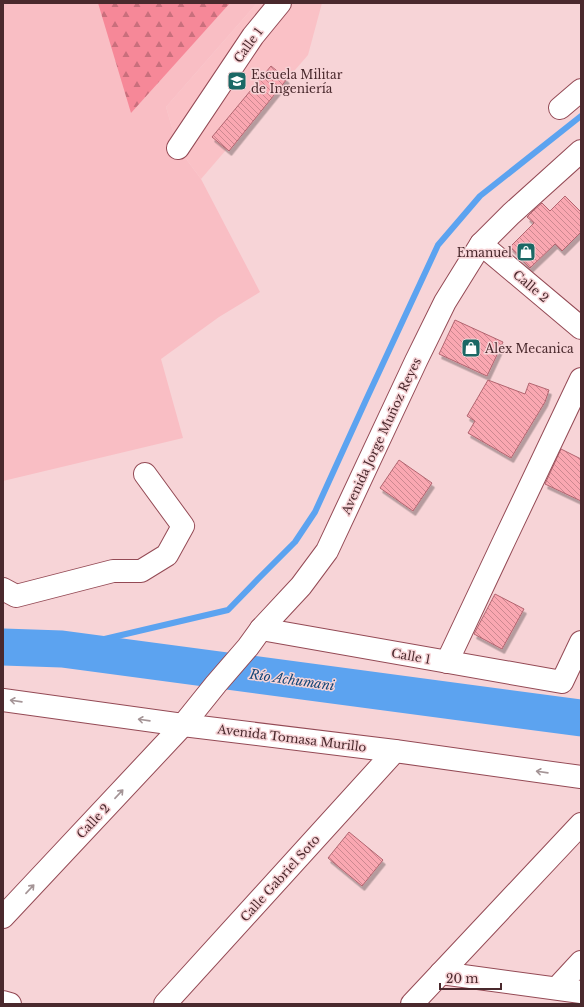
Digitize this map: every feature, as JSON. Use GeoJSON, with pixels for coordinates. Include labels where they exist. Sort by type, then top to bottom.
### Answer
{"type":"FeatureCollection","features":[{"type":"Feature","properties":{"kind":"street","name":"Calle 1"},"geometry":{"type":"LineString","coordinates":[[178,148],[253,36],[280,3]]}},
{"type":"Feature","properties":{"kind":"street"},"geometry":{"type":"LineString","coordinates":[[560,108],[581,90]]}},
{"type":"Feature","properties":{"kind":"street","name":"Avenida Jorge Muñoz Reyes"},"geometry":{"type":"LineString","coordinates":[[183,725],[248,647],[261,629],[301,586],[327,551],[445,302],[481,244],[511,214],[581,151]]}},
{"type":"Feature","properties":{"kind":"street","name":"Calle 2"},"geometry":{"type":"LineString","coordinates":[[481,244],[581,328]]}},
{"type":"Feature","properties":{"kind":"street"},"geometry":{"type":"LineString","coordinates":[[447,662],[581,378]]}},
{"type":"Feature","properties":{"kind":"street"},"geometry":{"type":"LineString","coordinates":[[3,589],[16,596],[113,571],[141,571],[167,555],[183,526],[145,474]]}},
{"type":"Feature","properties":{"kind":"street","name":"Calle 1"},"geometry":{"type":"LineString","coordinates":[[261,629],[562,682],[581,642]]}},
{"type":"Feature","properties":{"kind":"street","name":"Avenida Tomasa Murillo"},"geometry":{"type":"LineString","coordinates":[[3,700],[183,725],[395,751],[581,777]]}},
{"type":"Feature","properties":{"kind":"street","name":"Calle 2"},"geometry":{"type":"LineString","coordinates":[[3,917],[183,725]]}},
{"type":"Feature","properties":{"kind":"street","name":"Calle Gabriel Soto"},"geometry":{"type":"LineString","coordinates":[[165,1004],[395,751]]}},
{"type":"Feature","properties":{"kind":"street"},"geometry":{"type":"LineString","coordinates":[[412,1004],[581,824]]}},
{"type":"Feature","properties":{"kind":"street"},"geometry":{"type":"LineString","coordinates":[[557,988],[581,962]]}},
{"type":"Feature","properties":{"kind":"street"},"geometry":{"type":"LineString","coordinates":[[441,973],[581,992]]}},
{"type":"Feature","properties":{"kind":"street"},"geometry":{"type":"LineString","coordinates":[[3,1002],[10,1004]]}},
{"type":"Feature","properties":{"kind":"shaded area"},"geometry":{"type":"Polygon","coordinates":[[[3,3],[257,3],[166,107],[178,148],[201,179],[260,292],[219,317],[161,359],[183,438],[3,481],[3,3]]]}},
{"type":"Feature","properties":{"kind":"shaded area","name":"Escuela Militar de Ingeniería"},"geometry":{"type":"Polygon","coordinates":[[[257,3],[322,3],[308,55],[201,179],[178,148],[166,107],[257,3]]]}},
{"type":"Feature","properties":{"kind":"green space"},"geometry":{"type":"Polygon","coordinates":[[[98,3],[230,3],[131,113],[98,3]]]}},
{"type":"Feature","properties":{"kind":"building"},"geometry":{"type":"Polygon","coordinates":[[[271,66],[287,79],[229,151],[212,137],[271,66]]]}},
{"type":"Feature","properties":{"kind":"building"},"geometry":{"type":"Polygon","coordinates":[[[565,196],[581,212],[581,232],[562,251],[555,244],[530,268],[510,247],[534,223],[527,217],[534,210],[542,203],[550,211],[565,196]]]}},
{"type":"Feature","properties":{"kind":"building","name":"Alex Mecanica"},"geometry":{"type":"Polygon","coordinates":[[[455,320],[503,342],[487,376],[439,354],[455,320]]]}},
{"type":"Feature","properties":{"kind":"building"},"geometry":{"type":"Polygon","coordinates":[[[488,380],[525,394],[529,383],[549,390],[545,402],[511,458],[468,433],[475,421],[467,416],[488,380]]]}},
{"type":"Feature","properties":{"kind":"building"},"geometry":{"type":"Polygon","coordinates":[[[561,449],[581,459],[581,501],[545,484],[561,449]]]}},
{"type":"Feature","properties":{"kind":"building"},"geometry":{"type":"Polygon","coordinates":[[[399,460],[432,483],[413,511],[380,488],[399,460]]]}},
{"type":"Feature","properties":{"kind":"building"},"geometry":{"type":"Polygon","coordinates":[[[495,594],[524,609],[502,649],[474,634],[495,594]]]}},
{"type":"Feature","properties":{"kind":"building"},"geometry":{"type":"Polygon","coordinates":[[[349,832],[383,860],[362,886],[328,858],[349,832]]]}},
{"type":"Feature","properties":{"kind":"waterway"},"geometry":{"type":"LineString","coordinates":[[62,649],[228,610],[295,542],[315,512],[438,245],[480,196],[581,116]]}},
{"type":"Feature","properties":{"kind":"waterway","name":"Río Achumani"},"geometry":{"type":"LineString","coordinates":[[3,647],[62,649],[581,718]]}},
{"type":"Feature","properties":{"kind":"place","name":"Escuela Militar de Ingeniería"},"geometry":{"type":"Point","coordinates":[237,81]}},
{"type":"Feature","properties":{"kind":"place","name":"Emanuel"},"geometry":{"type":"Point","coordinates":[526,252]}},
{"type":"Feature","properties":{"kind":"place","name":"Alex Mecanica"},"geometry":{"type":"Point","coordinates":[471,348]}}]}
